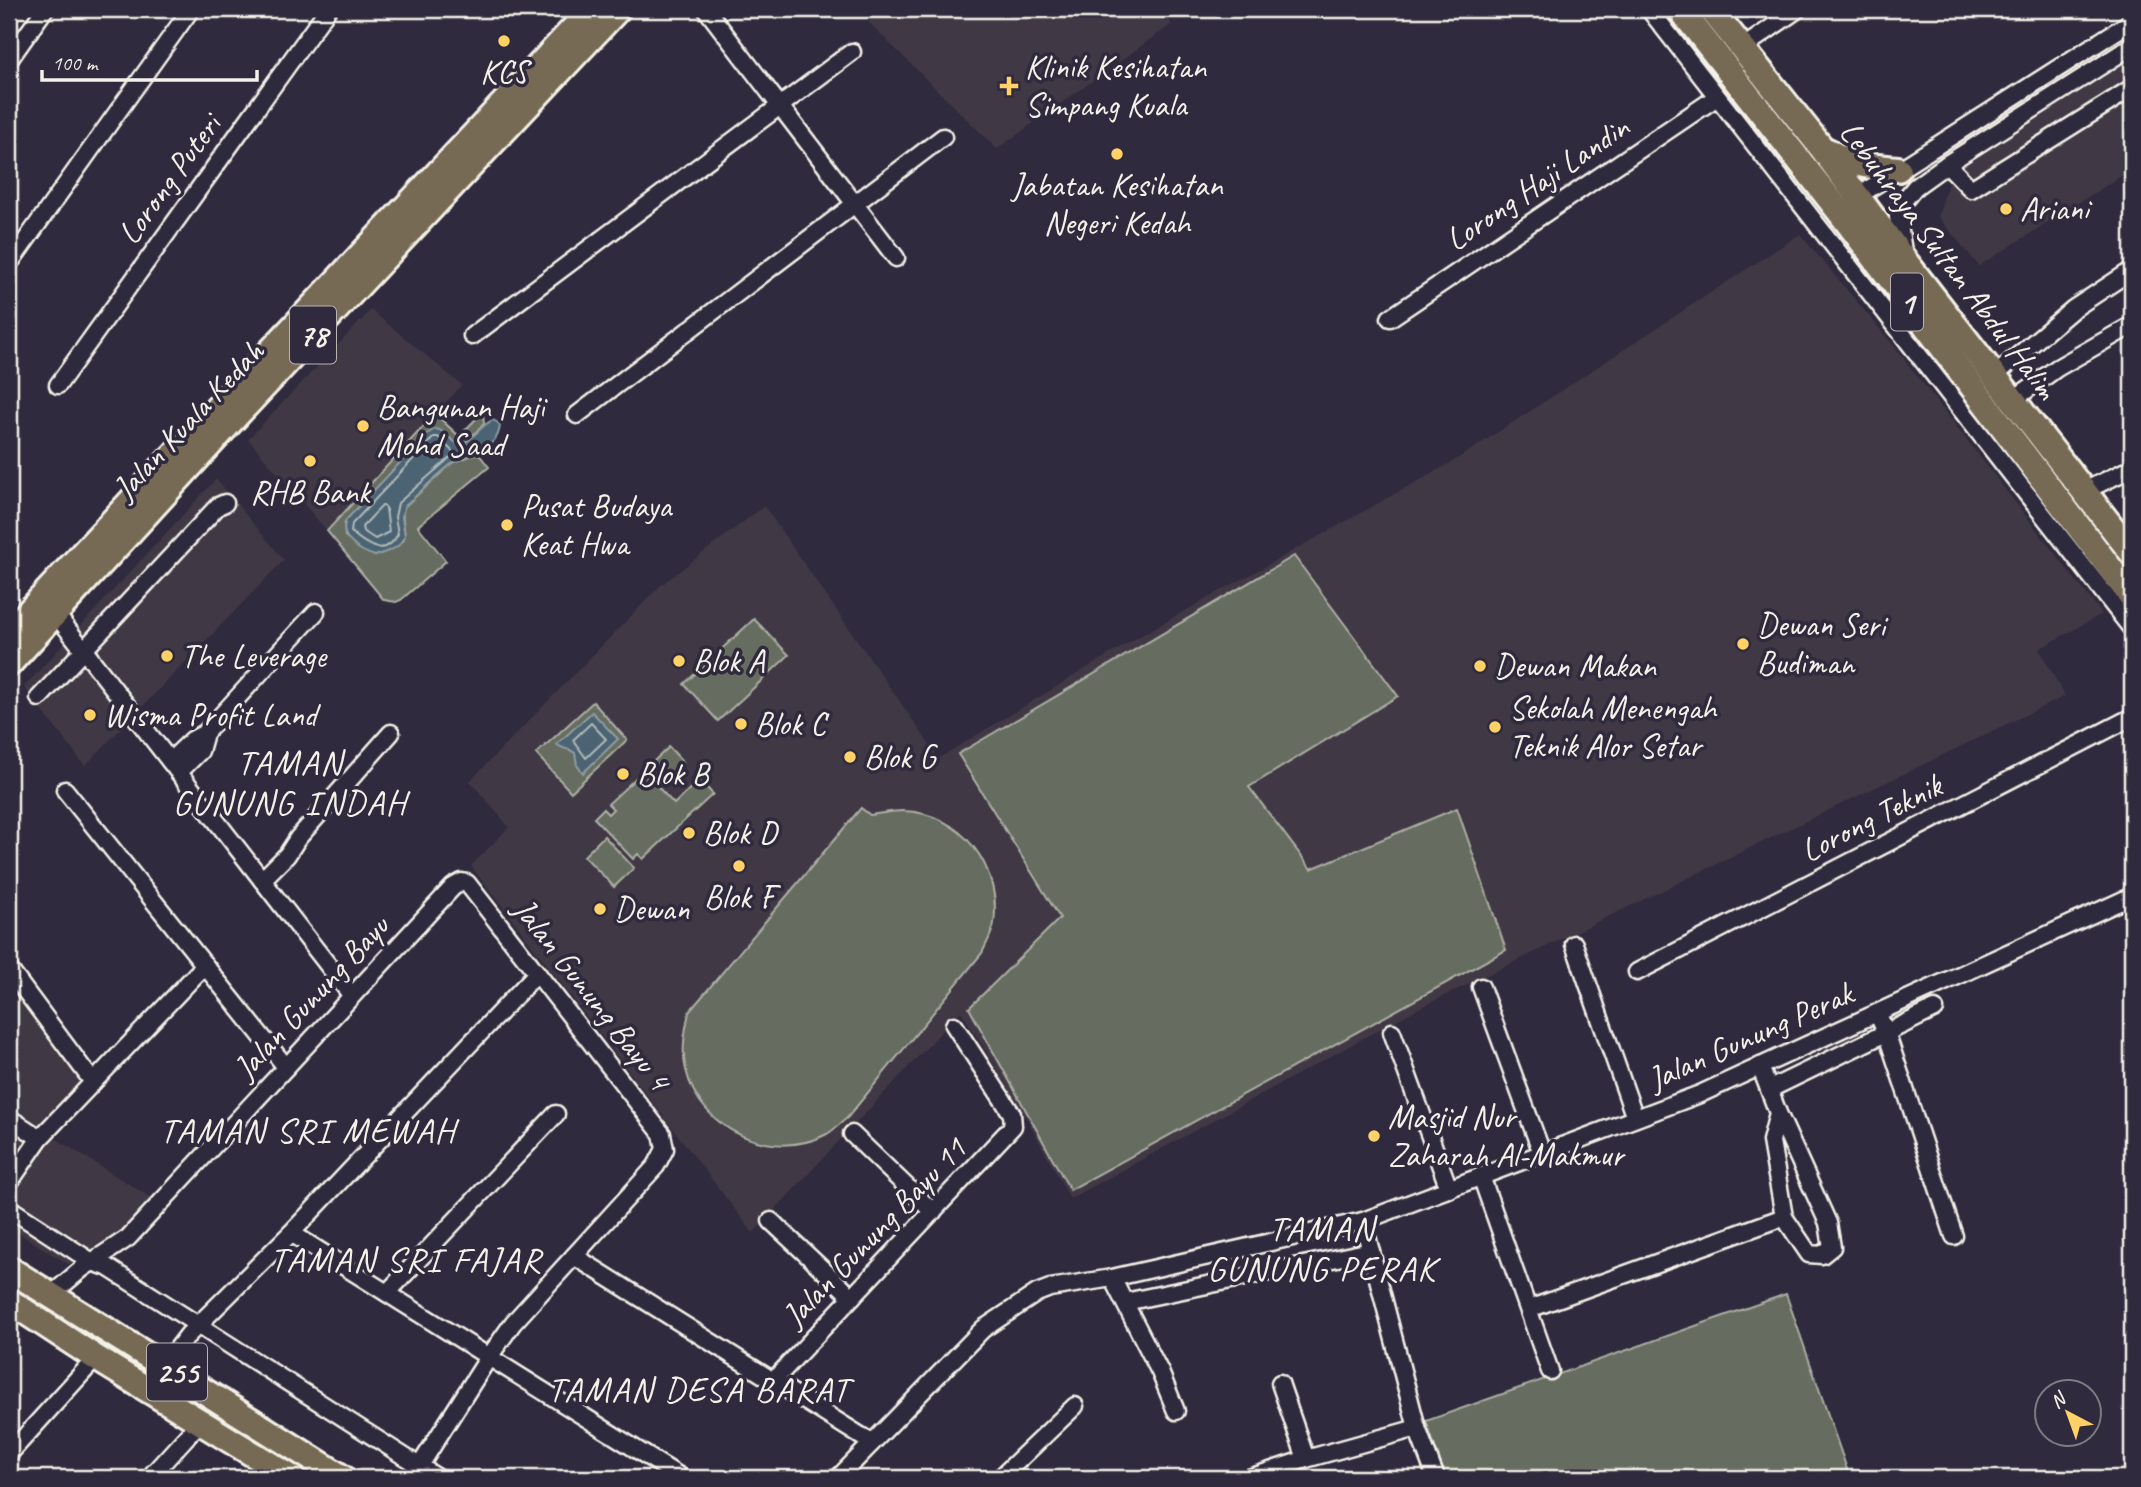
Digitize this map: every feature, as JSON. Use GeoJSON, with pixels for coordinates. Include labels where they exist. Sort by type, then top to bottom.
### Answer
{"type":"FeatureCollection","features":[{"type":"Feature","properties":{"kind":"main road","name":"Jalan Kuala Kedah"},"geometry":{"type":"LineString","coordinates":[[9,633],[592,9]]}},
{"type":"Feature","properties":{"kind":"main road","name":"Jalan Kuala Kedah"},"geometry":{"type":"LineString","coordinates":[[9,664],[618,9]]}},
{"type":"Feature","properties":{"kind":"main road","name":"Lebuhraya Sultan Abdul Halim"},"geometry":{"type":"LineString","coordinates":[[1680,9],[1822,189],[1933,356],[2132,597]]}},
{"type":"Feature","properties":{"kind":"main road","name":"Lebuhraya Sultan Abdul Halim"},"geometry":{"type":"LineString","coordinates":[[1711,9],[1821,147],[1905,261],[2132,553]]}},
{"type":"Feature","properties":{"kind":"main road"},"geometry":{"type":"LineString","coordinates":[[1821,147],[1845,162],[1863,167],[1898,169]]}},
{"type":"Feature","properties":{"kind":"main road","name":"255"},"geometry":{"type":"LineString","coordinates":[[9,1269],[343,1478]]}},
{"type":"Feature","properties":{"kind":"main road","name":"255"},"geometry":{"type":"LineString","coordinates":[[9,1301],[96,1359],[292,1478]]}},
{"type":"Feature","properties":{"kind":"street"},"geometry":{"type":"LineString","coordinates":[[11,53],[45,9]]}},
{"type":"Feature","properties":{"kind":"street"},"geometry":{"type":"LineString","coordinates":[[9,264],[191,9]]}},
{"type":"Feature","properties":{"kind":"street","name":"Lorong Puteri"},"geometry":{"type":"LineString","coordinates":[[58,385],[328,9]]}},
{"type":"Feature","properties":{"kind":"street"},"geometry":{"type":"LineString","coordinates":[[706,9],[897,258]]}},
{"type":"Feature","properties":{"kind":"street"},"geometry":{"type":"LineString","coordinates":[[1649,9],[1717,97],[1933,356],[2132,629]]}},
{"type":"Feature","properties":{"kind":"street"},"geometry":{"type":"LineString","coordinates":[[1741,49],[1792,10]]}},
{"type":"Feature","properties":{"kind":"street"},"geometry":{"type":"LineString","coordinates":[[1858,196],[2132,21]]}},
{"type":"Feature","properties":{"kind":"street"},"geometry":{"type":"LineString","coordinates":[[1905,261],[1898,228],[1901,204],[1915,187],[2132,46]]}},
{"type":"Feature","properties":{"kind":"street"},"geometry":{"type":"LineString","coordinates":[[472,336],[852,52]]}},
{"type":"Feature","properties":{"kind":"street"},"geometry":{"type":"LineString","coordinates":[[1947,164],[1971,190],[2132,88]]}},
{"type":"Feature","properties":{"kind":"street","name":"Lorong Haji Landin"},"geometry":{"type":"LineString","coordinates":[[1390,318],[1717,97]]}},
{"type":"Feature","properties":{"kind":"street"},"geometry":{"type":"LineString","coordinates":[[577,415],[943,136]]}},
{"type":"Feature","properties":{"kind":"street"},"geometry":{"type":"LineString","coordinates":[[1994,376],[2064,316],[2132,270]]}},
{"type":"Feature","properties":{"kind":"street"},"geometry":{"type":"LineString","coordinates":[[2013,400],[2057,368],[2132,325]]}},
{"type":"Feature","properties":{"kind":"street"},"geometry":{"type":"LineString","coordinates":[[2084,491],[2132,467]]}},
{"type":"Feature","properties":{"kind":"street"},"geometry":{"type":"LineString","coordinates":[[39,698],[218,506],[225,503]]}},
{"type":"Feature","properties":{"kind":"street"},"geometry":{"type":"LineString","coordinates":[[174,767],[200,751],[205,733],[316,612]]}},
{"type":"Feature","properties":{"kind":"street"},"geometry":{"type":"LineString","coordinates":[[55,613],[352,996]]}},
{"type":"Feature","properties":{"kind":"street","name":"Lorong Teknik"},"geometry":{"type":"LineString","coordinates":[[1637,972],[2132,717]]}},
{"type":"Feature","properties":{"kind":"street"},"geometry":{"type":"LineString","coordinates":[[259,876],[287,855],[298,838],[391,733]]}},
{"type":"Feature","properties":{"kind":"street"},"geometry":{"type":"LineString","coordinates":[[65,790],[286,1067]]}},
{"type":"Feature","properties":{"kind":"street","name":"Jalan Gunung Bayu"},"geometry":{"type":"LineString","coordinates":[[51,1295],[72,1276],[128,1238],[453,887],[462,882]]}},
{"type":"Feature","properties":{"kind":"street","name":"Jalan Gunung Bayu 4"},"geometry":{"type":"LineString","coordinates":[[462,882],[471,887],[662,1134],[665,1149],[656,1166],[574,1256]]}},
{"type":"Feature","properties":{"kind":"street","name":"Jalan Gunung Perak"},"geometry":{"type":"LineString","coordinates":[[838,1478],[995,1318],[1037,1293],[1363,1221],[1691,1097],[2132,896]]}},
{"type":"Feature","properties":{"kind":"street"},"geometry":{"type":"LineString","coordinates":[[1574,944],[1635,1118]]}},
{"type":"Feature","properties":{"kind":"street"},"geometry":{"type":"LineString","coordinates":[[9,1184],[40,1138],[205,965]]}},
{"type":"Feature","properties":{"kind":"street"},"geometry":{"type":"LineString","coordinates":[[9,969],[93,1082]]}},
{"type":"Feature","properties":{"kind":"street"},"geometry":{"type":"LineString","coordinates":[[165,1365],[198,1325],[291,1233],[537,973]]}},
{"type":"Feature","properties":{"kind":"street"},"geometry":{"type":"LineString","coordinates":[[1481,987],[1542,1153]]}},
{"type":"Feature","properties":{"kind":"street"},"geometry":{"type":"LineString","coordinates":[[1770,1089],[1935,1009]]}},
{"type":"Feature","properties":{"kind":"street"},"geometry":{"type":"LineString","coordinates":[[1877,1013],[1886,1032],[1954,1236]]}},
{"type":"Feature","properties":{"kind":"street","name":"Jalan Gunung Bayu 11"},"geometry":{"type":"LineString","coordinates":[[773,1381],[1011,1131],[1014,1122],[1012,1114],[954,1025]]}},
{"type":"Feature","properties":{"kind":"street"},"geometry":{"type":"LineString","coordinates":[[1392,1032],[1449,1189]]}},
{"type":"Feature","properties":{"kind":"street"},"geometry":{"type":"LineString","coordinates":[[1760,1066],[1778,1113],[1829,1223],[1832,1247],[1822,1255],[1810,1254],[1784,1217],[1771,1141],[1778,1113]]}},
{"type":"Feature","properties":{"kind":"street"},"geometry":{"type":"LineString","coordinates":[[387,1293],[556,1114]]}},
{"type":"Feature","properties":{"kind":"street"},"geometry":{"type":"LineString","coordinates":[[9,1118],[40,1138]]}},
{"type":"Feature","properties":{"kind":"street"},"geometry":{"type":"LineString","coordinates":[[852,1134],[933,1212]]}},
{"type":"Feature","properties":{"kind":"street"},"geometry":{"type":"LineString","coordinates":[[1481,1176],[1550,1371]]}},
{"type":"Feature","properties":{"kind":"street"},"geometry":{"type":"LineString","coordinates":[[9,1208],[92,1262],[107,1267],[198,1325],[416,1472],[438,1478]]}},
{"type":"Feature","properties":{"kind":"street"},"geometry":{"type":"LineString","coordinates":[[1529,1309],[1784,1217]]}},
{"type":"Feature","properties":{"kind":"street"},"geometry":{"type":"LineString","coordinates":[[771,1221],[852,1297]]}},
{"type":"Feature","properties":{"kind":"street"},"geometry":{"type":"LineString","coordinates":[[1363,1221],[1417,1428],[1436,1478]]}},
{"type":"Feature","properties":{"kind":"street"},"geometry":{"type":"LineString","coordinates":[[291,1233],[682,1478]]}},
{"type":"Feature","properties":{"kind":"street"},"geometry":{"type":"LineString","coordinates":[[1125,1302],[1371,1251]]}},
{"type":"Feature","properties":{"kind":"street"},"geometry":{"type":"LineString","coordinates":[[416,1472],[513,1323],[574,1256],[872,1443]]}},
{"type":"Feature","properties":{"kind":"street"},"geometry":{"type":"LineString","coordinates":[[1112,1278],[1160,1372],[1176,1411]]}},
{"type":"Feature","properties":{"kind":"street"},"geometry":{"type":"LineString","coordinates":[[9,1454],[96,1359]]}},
{"type":"Feature","properties":{"kind":"street"},"geometry":{"type":"LineString","coordinates":[[1280,1383],[1306,1459]]}},
{"type":"Feature","properties":{"kind":"street"},"geometry":{"type":"LineString","coordinates":[[1000,1478],[1076,1406]]}},
{"type":"Feature","properties":{"kind":"street"},"geometry":{"type":"LineString","coordinates":[[149,1478],[199,1423]]}},
{"type":"Feature","properties":{"kind":"street"},"geometry":{"type":"LineString","coordinates":[[1257,1477],[1306,1459],[1417,1428]]}},
{"type":"Feature","properties":{"kind":"shaded area","name":"Klinik Kesihatan Simpang Kuala"},"geometry":{"type":"Polygon","coordinates":[[[855,9],[1161,9],[1172,24],[997,149],[855,9]]]}},
{"type":"Feature","properties":{"kind":"shaded area"},"geometry":{"type":"Polygon","coordinates":[[[1770,9],[1818,9],[1786,32],[1770,9]]]}},
{"type":"Feature","properties":{"kind":"shaded area"},"geometry":{"type":"Polygon","coordinates":[[[2132,54],[2132,169],[1979,266],[1938,217],[1949,179],[1967,158],[2132,54]]]}},
{"type":"Feature","properties":{"kind":"shaded area","name":"Sekolah Menengah Teknik Alor Setar"},"geometry":{"type":"Polygon","coordinates":[[[1800,234],[1890,341],[2102,614],[2039,649],[2065,696],[1415,1010],[1070,1199],[1030,1124],[961,1011],[753,1233],[471,866],[509,827],[470,781],[660,586],[764,506],[939,758],[1138,637],[1454,461],[1800,234]]]}},
{"type":"Feature","properties":{"kind":"shaded area"},"geometry":{"type":"Polygon","coordinates":[[[371,310],[462,385],[327,531],[248,439],[371,310]]]}},
{"type":"Feature","properties":{"kind":"shaded area","name":"TAMAN GUNUNG INDAH"},"geometry":{"type":"Polygon","coordinates":[[[216,479],[284,560],[85,766],[24,687],[216,479]]]}},
{"type":"Feature","properties":{"kind":"shaded area"},"geometry":{"type":"Polygon","coordinates":[[[9,985],[81,1081],[37,1127],[153,1199],[118,1237],[68,1264],[9,1227],[9,985]]]}},
{"type":"Feature","properties":{"kind":"shaded area"},"geometry":{"type":"Polygon","coordinates":[[[538,1465],[560,1478],[526,1478],[538,1465]]]}},
{"type":"Feature","properties":{"kind":"green space"},"geometry":{"type":"Polygon","coordinates":[[[483,412],[484,424],[463,445],[427,434],[344,524],[345,536],[359,548],[375,556],[403,541],[404,507],[452,463],[478,453],[489,467],[418,526],[446,561],[401,600],[384,600],[327,531],[435,414],[459,436],[483,412]]]}},
{"type":"Feature","properties":{"kind":"green space"},"geometry":{"type":"Polygon","coordinates":[[[1294,556],[1398,696],[1249,787],[1311,869],[1457,808],[1506,950],[1070,1190],[969,1008],[1060,918],[958,754],[1294,556]]]}},
{"type":"Feature","properties":{"kind":"green space"},"geometry":{"type":"Polygon","coordinates":[[[754,619],[789,655],[718,721],[684,684],[754,619]]]}},
{"type":"Feature","properties":{"kind":"green space"},"geometry":{"type":"Polygon","coordinates":[[[593,702],[627,740],[571,792],[536,754],[593,702]]]}},
{"type":"Feature","properties":{"kind":"green space"},"geometry":{"type":"Polygon","coordinates":[[[669,747],[683,762],[657,786],[674,804],[699,780],[713,794],[643,859],[638,854],[633,859],[594,818],[603,809],[608,814],[613,809],[608,804],[669,747]]]}},
{"type":"Feature","properties":{"kind":"green space"},"geometry":{"type":"Polygon","coordinates":[[[861,808],[870,815],[895,811],[924,814],[943,821],[959,832],[973,846],[984,863],[991,882],[995,902],[992,931],[982,953],[848,1117],[827,1134],[806,1142],[784,1145],[762,1142],[741,1135],[722,1124],[706,1109],[694,1091],[684,1055],[689,1012],[861,808]]]}},
{"type":"Feature","properties":{"kind":"green space"},"geometry":{"type":"Polygon","coordinates":[[[604,836],[634,868],[614,887],[584,856],[604,836]]]}},
{"type":"Feature","properties":{"kind":"green space"},"geometry":{"type":"Polygon","coordinates":[[[1786,1294],[1850,1478],[1446,1478],[1426,1421],[1786,1294]]]}},
{"type":"Feature","properties":{"kind":"water"},"geometry":{"type":"Polygon","coordinates":[[[493,420],[500,424],[498,433],[488,446],[450,465],[404,507],[402,517],[405,536],[399,545],[375,556],[363,551],[347,538],[344,527],[346,520],[427,434],[435,429],[440,430],[460,446],[493,420]]]}},
{"type":"Feature","properties":{"kind":"water"},"geometry":{"type":"Polygon","coordinates":[[[592,712],[618,739],[583,773],[577,765],[575,753],[557,744],[592,712]]]}},
{"type":"Feature","properties":{"kind":"waterway"},"geometry":{"type":"LineString","coordinates":[[1662,9],[1917,338]]}},
{"type":"Feature","properties":{"kind":"waterway"},"geometry":{"type":"LineString","coordinates":[[1949,379],[2015,467]]}},
{"type":"Feature","properties":{"kind":"place","name":"KCS"},"geometry":{"type":"Point","coordinates":[504,41]}},
{"type":"Feature","properties":{"kind":"place","name":"Klinik Kesihatan Simpang Kuala"},"geometry":{"type":"Point","coordinates":[1009,86]}},
{"type":"Feature","properties":{"kind":"place","name":"Jabatan Kesihatan Negeri Kedah"},"geometry":{"type":"Point","coordinates":[1117,154]}},
{"type":"Feature","properties":{"kind":"place","name":"Ariani"},"geometry":{"type":"Point","coordinates":[2006,209]}},
{"type":"Feature","properties":{"kind":"place","name":"Bangunan Haji Mohd Saad"},"geometry":{"type":"Point","coordinates":[363,426]}},
{"type":"Feature","properties":{"kind":"place","name":"RHB Bank"},"geometry":{"type":"Point","coordinates":[310,461]}},
{"type":"Feature","properties":{"kind":"place","name":"Pusat Budaya Keat Hwa"},"geometry":{"type":"Point","coordinates":[507,525]}},
{"type":"Feature","properties":{"kind":"place","name":"Dewan Seri Budiman"},"geometry":{"type":"Point","coordinates":[1743,644]}},
{"type":"Feature","properties":{"kind":"place","name":"The Leverage"},"geometry":{"type":"Point","coordinates":[167,656]}},
{"type":"Feature","properties":{"kind":"place","name":"Blok A"},"geometry":{"type":"Point","coordinates":[679,661]}},
{"type":"Feature","properties":{"kind":"place","name":"Dewan Makan"},"geometry":{"type":"Point","coordinates":[1480,666]}},
{"type":"Feature","properties":{"kind":"place","name":"Wisma Profit Land"},"geometry":{"type":"Point","coordinates":[90,715]}},
{"type":"Feature","properties":{"kind":"place","name":"Blok C"},"geometry":{"type":"Point","coordinates":[741,724]}},
{"type":"Feature","properties":{"kind":"place","name":"Sekolah Menengah Teknik Alor Setar"},"geometry":{"type":"Point","coordinates":[1495,727]}},
{"type":"Feature","properties":{"kind":"place","name":"Blok G"},"geometry":{"type":"Point","coordinates":[850,757]}},
{"type":"Feature","properties":{"kind":"place","name":"Blok B"},"geometry":{"type":"Point","coordinates":[623,774]}},
{"type":"Feature","properties":{"kind":"place","name":"Blok D"},"geometry":{"type":"Point","coordinates":[689,833]}},
{"type":"Feature","properties":{"kind":"place","name":"Blok F"},"geometry":{"type":"Point","coordinates":[739,866]}},
{"type":"Feature","properties":{"kind":"place","name":"Dewan"},"geometry":{"type":"Point","coordinates":[600,909]}},
{"type":"Feature","properties":{"kind":"place","name":"Masjid Nur Zaharah Al-Makmur"},"geometry":{"type":"Point","coordinates":[1374,1136]}},
{"type":"Feature","properties":{"kind":"district","name":"TAMAN GUNUNG INDAH"},"geometry":{"type":"Point","coordinates":[290,782]}},
{"type":"Feature","properties":{"kind":"district","name":"TAMAN SRI MEWAH"},"geometry":{"type":"Point","coordinates":[308,1130]}},
{"type":"Feature","properties":{"kind":"district","name":"TAMAN GUNUNG PERAK"},"geometry":{"type":"Point","coordinates":[1322,1248]}},
{"type":"Feature","properties":{"kind":"district","name":"TAMAN SRI FAJAR"},"geometry":{"type":"Point","coordinates":[406,1259]}},
{"type":"Feature","properties":{"kind":"district","name":"TAMAN DESA BARAT"},"geometry":{"type":"Point","coordinates":[699,1389]}}]}
